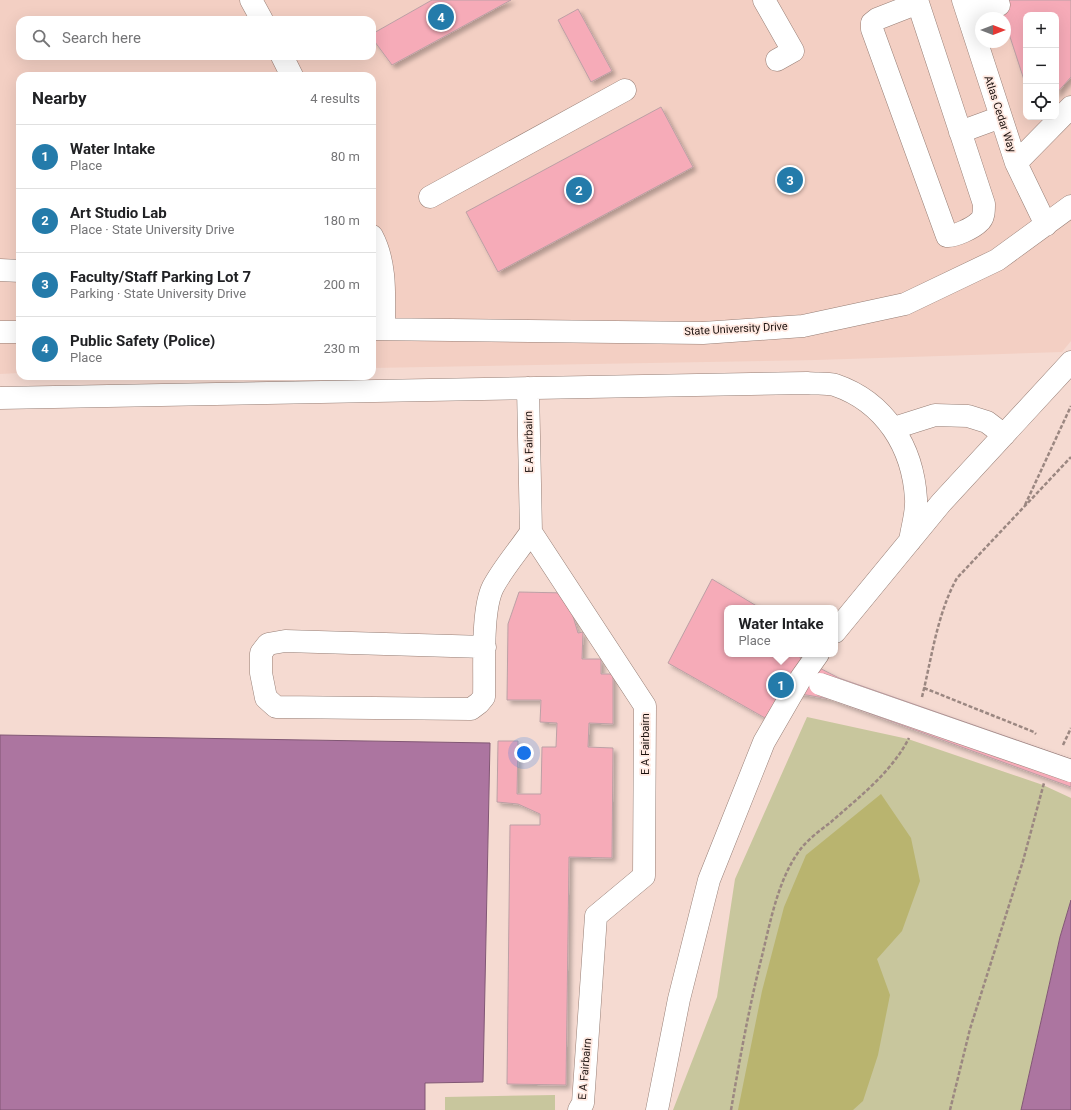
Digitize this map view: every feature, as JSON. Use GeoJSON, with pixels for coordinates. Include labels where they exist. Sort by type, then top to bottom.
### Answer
{"type":"FeatureCollection","features":[{"type":"Feature","properties":{"kind":"street"},"geometry":{"type":"LineString","coordinates":[[251,0],[260,16]]}},
{"type":"Feature","properties":{"kind":"street"},"geometry":{"type":"LineString","coordinates":[[764,0],[793,51],[777,60]]}},
{"type":"Feature","properties":{"kind":"street"},"geometry":{"type":"LineString","coordinates":[[918,1],[984,204],[984,214],[979,222],[953,236],[947,236],[872,29],[872,23],[877,19],[918,1]]}},
{"type":"Feature","properties":{"kind":"street"},"geometry":{"type":"LineString","coordinates":[[964,5],[999,5]]}},
{"type":"Feature","properties":{"kind":"street","name":"Atlas Cedar Way"},"geometry":{"type":"LineString","coordinates":[[964,5],[1016,163],[1046,225]]}},
{"type":"Feature","properties":{"kind":"street"},"geometry":{"type":"LineString","coordinates":[[284,60],[290,72]]}},
{"type":"Feature","properties":{"kind":"street"},"geometry":{"type":"LineString","coordinates":[[430,197],[625,90]]}},
{"type":"Feature","properties":{"kind":"street"},"geometry":{"type":"LineString","coordinates":[[1016,163],[1071,106]]}},
{"type":"Feature","properties":{"kind":"street"},"geometry":{"type":"LineString","coordinates":[[960,132],[1001,117]]}},
{"type":"Feature","properties":{"kind":"street","name":"State University Drive"},"geometry":{"type":"LineString","coordinates":[[378,329],[703,333],[803,326],[905,304],[997,260],[1071,206]]}},
{"type":"Feature","properties":{"kind":"street"},"geometry":{"type":"LineString","coordinates":[[376,243],[378,246],[384,280],[378,329]]}},
{"type":"Feature","properties":{"kind":"street"},"geometry":{"type":"LineString","coordinates":[[0,270],[16,271]]}},
{"type":"Feature","properties":{"kind":"street"},"geometry":{"type":"LineString","coordinates":[[0,332],[16,332]]}},
{"type":"Feature","properties":{"kind":"street"},"geometry":{"type":"LineString","coordinates":[[838,628],[941,503],[1071,362]]}},
{"type":"Feature","properties":{"kind":"street"},"geometry":{"type":"LineString","coordinates":[[0,398],[807,383],[833,385],[856,395],[877,409],[894,428],[905,448],[912,468],[916,500],[910,541]]}},
{"type":"Feature","properties":{"kind":"street","name":"E A Fairbairn"},"geometry":{"type":"LineString","coordinates":[[528,388],[531,532],[645,706],[644,876],[596,916],[583,1103],[579,1110]]}},
{"type":"Feature","properties":{"kind":"street"},"geometry":{"type":"LineString","coordinates":[[894,428],[935,415],[968,416],[987,422],[1004,435]]}},
{"type":"Feature","properties":{"kind":"street"},"geometry":{"type":"LineString","coordinates":[[485,647],[285,641],[268,644],[264,648],[261,653],[261,673],[266,698],[276,707],[471,709],[484,697],[486,609],[493,588],[531,532]]}},
{"type":"Feature","properties":{"kind":"street"},"geometry":{"type":"LineString","coordinates":[[658,1110],[678,999],[709,880],[764,742],[810,681],[817,657]]}},
{"type":"Feature","properties":{"kind":"street"},"geometry":{"type":"LineString","coordinates":[[810,681],[1071,771]]}},
{"type":"Feature","properties":{"kind":"path"},"geometry":{"type":"LineString","coordinates":[[1024,508],[1071,406]]}},
{"type":"Feature","properties":{"kind":"path"},"geometry":{"type":"LineString","coordinates":[[920,702],[939,623],[949,593],[958,578],[1071,457]]}},
{"type":"Feature","properties":{"kind":"path"},"geometry":{"type":"LineString","coordinates":[[924,688],[1034,732],[1038,738]]}},
{"type":"Feature","properties":{"kind":"path"},"geometry":{"type":"LineString","coordinates":[[731,1110],[746,1020],[774,910],[791,864],[804,845],[875,783],[899,755],[910,734]]}},
{"type":"Feature","properties":{"kind":"path"},"geometry":{"type":"LineString","coordinates":[[950,1110],[970,1029],[1024,861],[1045,778]]}},
{"type":"Feature","properties":{"kind":"shaded area"},"geometry":{"type":"Polygon","coordinates":[[[0,0],[1071,0],[1071,341],[1062,352],[816,360],[376,368],[376,72],[16,72],[16,373],[0,374],[0,0]]]}},
{"type":"Feature","properties":{"kind":"shaded area"},"geometry":{"type":"Polygon","coordinates":[[[807,717],[908,739],[1043,785],[1071,798],[1071,900],[1060,937],[1021,1110],[673,1110],[717,997],[735,879],[807,717]]]}},
{"type":"Feature","properties":{"kind":"shaded area"},"geometry":{"type":"Polygon","coordinates":[[[0,735],[490,743],[483,1082],[425,1083],[425,1110],[0,1110],[0,735]]]}},
{"type":"Feature","properties":{"kind":"shaded area"},"geometry":{"type":"Polygon","coordinates":[[[881,794],[911,838],[920,881],[902,931],[877,959],[890,995],[878,1055],[863,1101],[853,1110],[738,1110],[762,991],[784,907],[806,855],[881,794]]]}},
{"type":"Feature","properties":{"kind":"shaded area"},"geometry":{"type":"Polygon","coordinates":[[[1071,900],[1071,1110],[1021,1110],[1060,937],[1071,900]]]}},
{"type":"Feature","properties":{"kind":"shaded area"},"geometry":{"type":"Polygon","coordinates":[[[555,1095],[555,1110],[445,1110],[445,1097],[555,1095]]]}},
{"type":"Feature","properties":{"kind":"building"},"geometry":{"type":"Polygon","coordinates":[[[432,0],[511,0],[392,65],[376,43],[376,32],[432,0]]]}},
{"type":"Feature","properties":{"kind":"building"},"geometry":{"type":"Polygon","coordinates":[[[998,0],[1071,0],[1071,77],[1059,91],[1059,12],[1023,12],[1023,77],[1011,40],[1011,12],[1002,12],[998,0]]]}},
{"type":"Feature","properties":{"kind":"building"},"geometry":{"type":"Polygon","coordinates":[[[578,9],[612,71],[591,82],[558,20],[578,9]]]}},
{"type":"Feature","properties":{"kind":"building"},"geometry":{"type":"Polygon","coordinates":[[[661,107],[693,167],[498,272],[466,212],[661,107]]]}},
{"type":"Feature","properties":{"kind":"building"},"geometry":{"type":"Polygon","coordinates":[[[712,579],[755,605],[724,605],[724,657],[800,657],[839,678],[1071,759],[1071,787],[830,699],[783,691],[765,718],[668,663],[712,579]]]}},
{"type":"Feature","properties":{"kind":"building"},"geometry":{"type":"Polygon","coordinates":[[[519,592],[566,593],[578,633],[583,632],[582,659],[601,659],[601,674],[613,674],[613,724],[589,723],[588,747],[613,748],[612,858],[569,857],[566,1085],[507,1084],[510,825],[540,825],[540,814],[518,804],[497,802],[498,741],[518,741],[517,794],[541,794],[542,747],[556,747],[557,723],[540,722],[541,700],[507,700],[508,624],[519,592]]]}},
{"type":"Feature","properties":{"kind":"place","name":"Public Safety (Police)"},"geometry":{"type":"Point","coordinates":[441,17]}},
{"type":"Feature","properties":{"kind":"place","name":"Faculty/Staff Parking Lot 7"},"geometry":{"type":"Point","coordinates":[790,180]}},
{"type":"Feature","properties":{"kind":"place","name":"Art Studio Lab"},"geometry":{"type":"Point","coordinates":[579,190]}},
{"type":"Feature","properties":{"kind":"place","name":"Water Intake"},"geometry":{"type":"Point","coordinates":[781,685]}}]}
